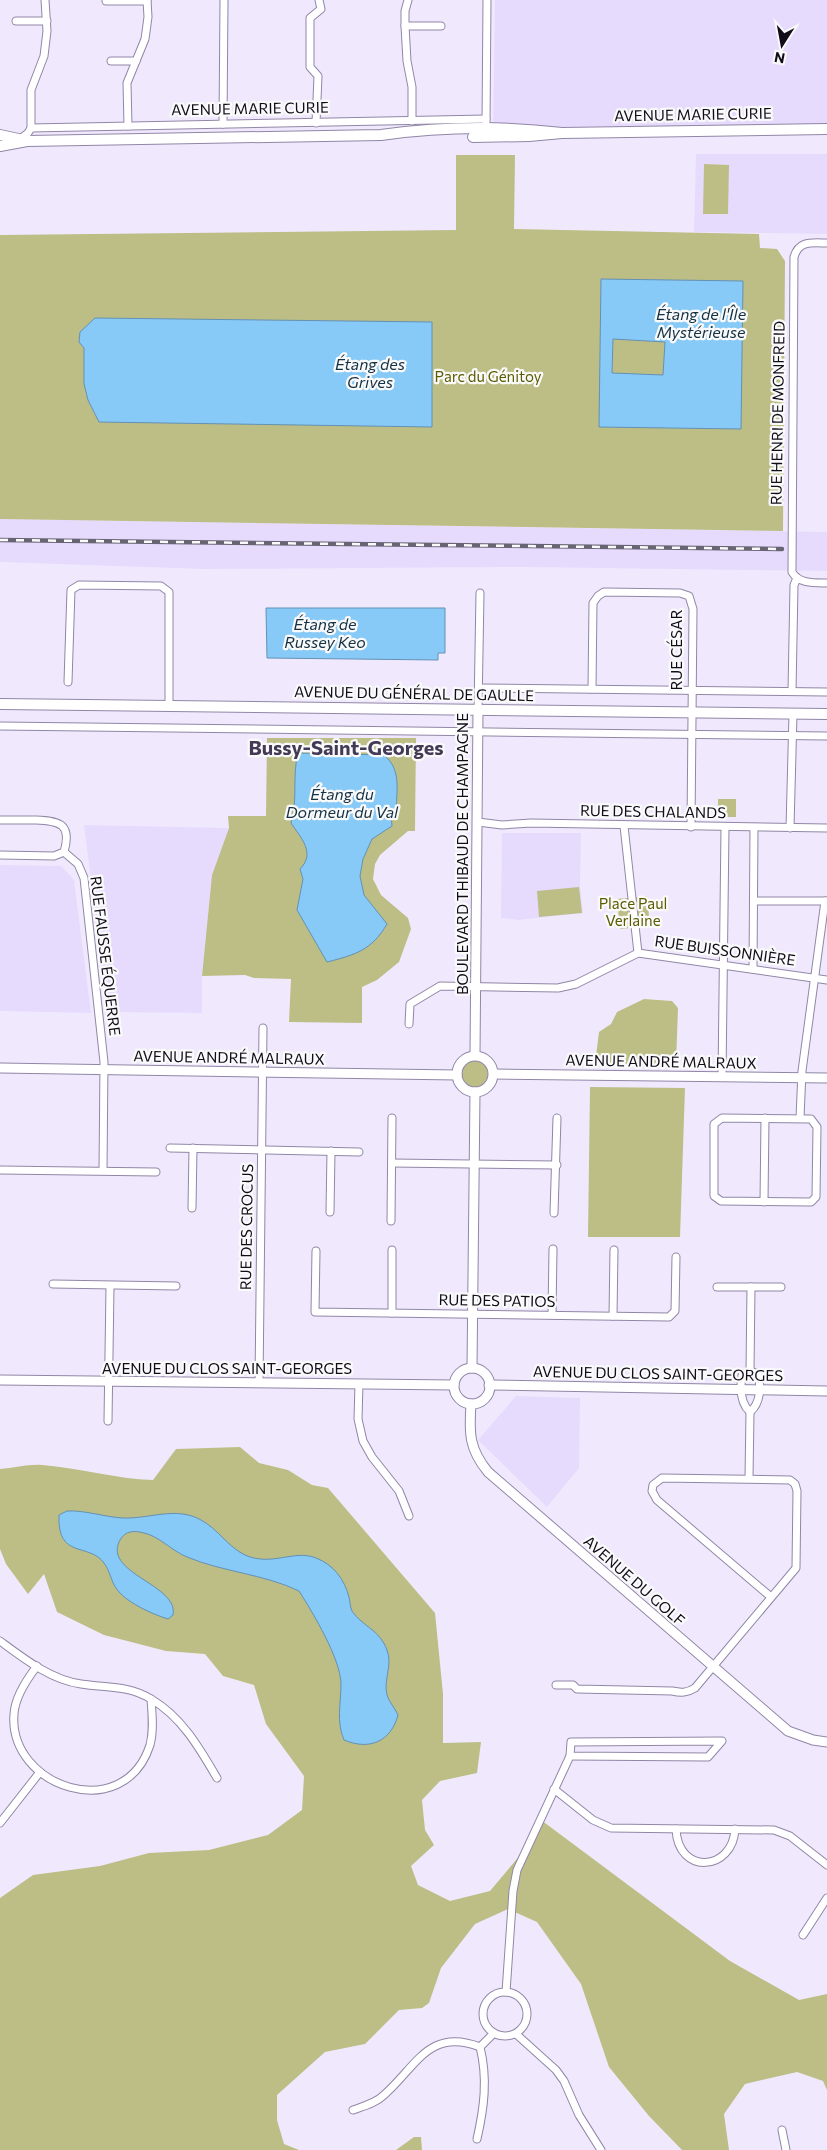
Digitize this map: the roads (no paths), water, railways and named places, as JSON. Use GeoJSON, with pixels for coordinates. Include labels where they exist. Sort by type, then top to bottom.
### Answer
{"type":"FeatureCollection","features":[{"type":"Feature","properties":{"kind":"main road","name":"AVENUE MARIE CURIE"},"geometry":{"type":"LineString","coordinates":[[0,135],[23,140],[381,135],[411,138],[486,129],[529,136],[562,132],[826,128]]}},
{"type":"Feature","properties":{"kind":"main road","name":"AVENUE MARIE CURIE"},"geometry":{"type":"LineString","coordinates":[[0,146],[23,140]]}},
{"type":"Feature","properties":{"kind":"main road","name":"AVENUE DU GÉNÉRAL DE GAULLE"},"geometry":{"type":"LineString","coordinates":[[0,704],[827,714]]}},
{"type":"Feature","properties":{"kind":"street"},"geometry":{"type":"LineString","coordinates":[[23,140],[31,128],[31,90],[44,56],[47,21],[45,0]]}},
{"type":"Feature","properties":{"kind":"street"},"geometry":{"type":"LineString","coordinates":[[222,124],[224,0]]}},
{"type":"Feature","properties":{"kind":"street"},"geometry":{"type":"LineString","coordinates":[[316,122],[318,76],[310,67],[310,18],[321,10],[319,0]]}},
{"type":"Feature","properties":{"kind":"street"},"geometry":{"type":"LineString","coordinates":[[408,0],[405,11],[405,26],[407,62],[412,86],[412,121]]}},
{"type":"Feature","properties":{"kind":"street"},"geometry":{"type":"LineString","coordinates":[[486,129],[487,0]]}},
{"type":"Feature","properties":{"kind":"street"},"geometry":{"type":"LineString","coordinates":[[106,1],[147,1],[148,16],[145,39],[127,83],[128,126]]}},
{"type":"Feature","properties":{"kind":"street"},"geometry":{"type":"LineString","coordinates":[[16,21],[47,21]]}},
{"type":"Feature","properties":{"kind":"street"},"geometry":{"type":"LineString","coordinates":[[405,26],[441,26]]}},
{"type":"Feature","properties":{"kind":"street"},"geometry":{"type":"LineString","coordinates":[[111,61],[136,61]]}},
{"type":"Feature","properties":{"kind":"street","name":"AVENUE MARIE CURIE"},"geometry":{"type":"LineString","coordinates":[[31,128],[412,121],[486,129]]}},
{"type":"Feature","properties":{"kind":"street","name":"RUE HENRI DE MONFREID"},"geometry":{"type":"LineString","coordinates":[[797,578],[791,568],[794,257],[799,246],[806,242],[827,243]]}},
{"type":"Feature","properties":{"kind":"street"},"geometry":{"type":"LineString","coordinates":[[792,692],[794,585],[797,578],[804,582],[827,583]]}},
{"type":"Feature","properties":{"kind":"street"},"geometry":{"type":"LineString","coordinates":[[68,682],[71,590],[79,585],[162,586],[169,592],[169,706]]}},
{"type":"Feature","properties":{"kind":"street","name":"RUE CÉSAR"},"geometry":{"type":"LineString","coordinates":[[592,689],[593,603],[598,596],[604,592],[661,592],[680,593],[689,596],[693,609],[690,827]]}},
{"type":"Feature","properties":{"kind":"street","name":"BOULEVARD THIBAUD DE CHAMPAGNE"},"geometry":{"type":"LineString","coordinates":[[475,1055],[480,593]]}},
{"type":"Feature","properties":{"kind":"street"},"geometry":{"type":"LineString","coordinates":[[479,688],[827,692]]}},
{"type":"Feature","properties":{"kind":"street"},"geometry":{"type":"LineString","coordinates":[[790,828],[793,714]]}},
{"type":"Feature","properties":{"kind":"street"},"geometry":{"type":"LineString","coordinates":[[0,726],[827,736]]}},
{"type":"Feature","properties":{"kind":"street"},"geometry":{"type":"LineString","coordinates":[[0,820],[51,820],[60,823],[66,829],[67,837],[64,852],[54,856],[0,855]]}},
{"type":"Feature","properties":{"kind":"street","name":"RUE DES CHALANDS"},"geometry":{"type":"LineString","coordinates":[[478,822],[502,825],[540,823],[624,826],[827,828]]}},
{"type":"Feature","properties":{"kind":"street"},"geometry":{"type":"LineString","coordinates":[[624,826],[638,953]]}},
{"type":"Feature","properties":{"kind":"street"},"geometry":{"type":"LineString","coordinates":[[722,1077],[725,827]]}},
{"type":"Feature","properties":{"kind":"street"},"geometry":{"type":"LineString","coordinates":[[753,968],[754,828]]}},
{"type":"Feature","properties":{"kind":"street","name":"RUE FAUSSE ÉQUERRE"},"geometry":{"type":"LineString","coordinates":[[64,852],[78,864],[84,878],[105,1070],[103,1170]]}},
{"type":"Feature","properties":{"kind":"street"},"geometry":{"type":"LineString","coordinates":[[754,901],[826,901],[802,1078],[800,1118]]}},
{"type":"Feature","properties":{"kind":"street","name":"RUE BUISSONNIÈRE"},"geometry":{"type":"LineString","coordinates":[[409,1024],[410,1004],[440,986],[558,988],[576,984],[638,953],[827,980]]}},
{"type":"Feature","properties":{"kind":"street","name":"RUE DES CROCUS"},"geometry":{"type":"LineString","coordinates":[[259,1383],[263,1028]]}},
{"type":"Feature","properties":{"kind":"street"},"geometry":{"type":"LineString","coordinates":[[475,1055],[486,1059],[490,1063],[494,1074],[490,1085],[481,1092],[475,1092],[462,1087],[457,1075],[461,1062],[475,1055]]}},
{"type":"Feature","properties":{"kind":"street","name":"AVENUE ANDRÉ MALRAUX"},"geometry":{"type":"LineString","coordinates":[[0,1068],[457,1075]]}},
{"type":"Feature","properties":{"kind":"street","name":"AVENUE ANDRÉ MALRAUX"},"geometry":{"type":"LineString","coordinates":[[494,1074],[827,1078]]}},
{"type":"Feature","properties":{"kind":"street"},"geometry":{"type":"LineString","coordinates":[[472,1368],[475,1092]]}},
{"type":"Feature","properties":{"kind":"street"},"geometry":{"type":"LineString","coordinates":[[391,1221],[392,1118]]}},
{"type":"Feature","properties":{"kind":"street"},"geometry":{"type":"LineString","coordinates":[[554,1213],[557,1118]]}},
{"type":"Feature","properties":{"kind":"street"},"geometry":{"type":"LineString","coordinates":[[722,1118],[765,1118],[810,1119],[817,1127],[816,1197],[811,1202],[721,1201],[714,1196],[714,1124],[722,1118]]}},
{"type":"Feature","properties":{"kind":"street"},"geometry":{"type":"LineString","coordinates":[[764,1202],[765,1118]]}},
{"type":"Feature","properties":{"kind":"street"},"geometry":{"type":"LineString","coordinates":[[170,1148],[359,1152]]}},
{"type":"Feature","properties":{"kind":"street"},"geometry":{"type":"LineString","coordinates":[[192,1208],[193,1148]]}},
{"type":"Feature","properties":{"kind":"street"},"geometry":{"type":"LineString","coordinates":[[330,1212],[331,1151]]}},
{"type":"Feature","properties":{"kind":"street"},"geometry":{"type":"LineString","coordinates":[[392,1163],[556,1165]]}},
{"type":"Feature","properties":{"kind":"street"},"geometry":{"type":"LineString","coordinates":[[0,1170],[156,1172]]}},
{"type":"Feature","properties":{"kind":"street"},"geometry":{"type":"LineString","coordinates":[[552,1315],[553,1249]]}},
{"type":"Feature","properties":{"kind":"street"},"geometry":{"type":"LineString","coordinates":[[392,1250],[392,1313]]}},
{"type":"Feature","properties":{"kind":"street"},"geometry":{"type":"LineString","coordinates":[[613,1316],[614,1250]]}},
{"type":"Feature","properties":{"kind":"street","name":"RUE DES PATIOS"},"geometry":{"type":"LineString","coordinates":[[316,1251],[315,1312],[669,1316],[675,1311],[676,1257]]}},
{"type":"Feature","properties":{"kind":"street"},"geometry":{"type":"LineString","coordinates":[[53,1284],[176,1286]]}},
{"type":"Feature","properties":{"kind":"street"},"geometry":{"type":"LineString","coordinates":[[108,1421],[110,1286]]}},
{"type":"Feature","properties":{"kind":"street"},"geometry":{"type":"LineString","coordinates":[[717,1287],[781,1287]]}},
{"type":"Feature","properties":{"kind":"street"},"geometry":{"type":"LineString","coordinates":[[750,1371],[752,1287]]}},
{"type":"Feature","properties":{"kind":"street"},"geometry":{"type":"LineString","coordinates":[[472,1368],[485,1375],[489,1385],[486,1396],[477,1403],[471,1404],[456,1396],[454,1385],[462,1371],[472,1368]]}},
{"type":"Feature","properties":{"kind":"street"},"geometry":{"type":"LineString","coordinates":[[749,1478],[750,1412],[745,1407],[741,1390],[742,1375],[750,1371],[758,1374],[760,1390],[756,1407],[750,1412]]}},
{"type":"Feature","properties":{"kind":"street","name":"AVENUE DU CLOS SAINT-GEORGES"},"geometry":{"type":"LineString","coordinates":[[0,1380],[454,1385]]}},
{"type":"Feature","properties":{"kind":"street"},"geometry":{"type":"LineString","coordinates":[[359,1384],[358,1419],[362,1442],[399,1491],[409,1516]]}},
{"type":"Feature","properties":{"kind":"street","name":"AVENUE DU CLOS SAINT-GEORGES"},"geometry":{"type":"LineString","coordinates":[[489,1385],[827,1390]]}},
{"type":"Feature","properties":{"kind":"street","name":"AVENUE DU GOLF"},"geometry":{"type":"LineString","coordinates":[[471,1404],[472,1447],[478,1461],[488,1472],[788,1731],[813,1740],[827,1742]]}},
{"type":"Feature","properties":{"kind":"street"},"geometry":{"type":"LineString","coordinates":[[556,1685],[573,1685],[577,1689],[672,1691],[684,1693],[695,1688],[796,1568],[797,1491],[795,1484],[790,1480],[662,1478],[653,1485],[652,1491],[657,1500],[771,1597]]}},
{"type":"Feature","properties":{"kind":"street"},"geometry":{"type":"LineString","coordinates":[[0,1641],[62,1680],[130,1690],[151,1699],[175,1717],[198,1747],[217,1778]]}},
{"type":"Feature","properties":{"kind":"street"},"geometry":{"type":"LineString","coordinates":[[37,1666],[20,1692],[14,1711],[14,1728],[22,1750],[40,1772],[63,1785],[93,1792],[117,1785],[132,1775],[141,1765],[150,1744],[152,1734],[151,1699]]}},
{"type":"Feature","properties":{"kind":"street"},"geometry":{"type":"LineString","coordinates":[[506,1992],[512,1891],[517,1870],[570,1756],[571,1742],[722,1741],[708,1757],[570,1756]]}},
{"type":"Feature","properties":{"kind":"street"},"geometry":{"type":"LineString","coordinates":[[0,1823],[40,1772]]}},
{"type":"Feature","properties":{"kind":"street"},"geometry":{"type":"LineString","coordinates":[[554,1789],[593,1820],[611,1828],[774,1830],[790,1836],[827,1865]]}},
{"type":"Feature","properties":{"kind":"street"},"geometry":{"type":"LineString","coordinates":[[676,1829],[676,1842],[681,1851],[691,1860],[702,1862],[713,1861],[727,1852],[734,1838],[735,1829]]}},
{"type":"Feature","properties":{"kind":"street"},"geometry":{"type":"LineString","coordinates":[[803,1935],[827,1898]]}},
{"type":"Feature","properties":{"kind":"street"},"geometry":{"type":"LineString","coordinates":[[506,1992],[516,1995],[523,2001],[527,2009],[527,2019],[523,2028],[516,2034],[509,2036],[494,2033],[484,2020],[486,2004],[498,1994],[506,1992]]}},
{"type":"Feature","properties":{"kind":"street"},"geometry":{"type":"LineString","coordinates":[[480,2047],[494,2033]]}},
{"type":"Feature","properties":{"kind":"street"},"geometry":{"type":"LineString","coordinates":[[516,2034],[556,2070],[564,2080],[579,2115],[601,2150]]}},
{"type":"Feature","properties":{"kind":"street"},"geometry":{"type":"LineString","coordinates":[[353,2110],[383,2096],[414,2061],[429,2050],[453,2042],[467,2042],[480,2047]]}},
{"type":"Feature","properties":{"kind":"street"},"geometry":{"type":"LineString","coordinates":[[477,2139],[486,2082],[485,2067],[480,2047]]}},
{"type":"Feature","properties":{"kind":"street"},"geometry":{"type":"LineString","coordinates":[[782,2130],[786,2150]]}},
{"type":"Feature","properties":{"kind":"water","name":"Étang de l'Île Mystérieuse"},"geometry":{"type":"Polygon","coordinates":[[[601,279],[743,281],[741,429],[599,427],[601,279]],[[613,339],[612,373],[663,375],[665,342],[613,339]]]}},
{"type":"Feature","properties":{"kind":"water","name":"Étang des Grives"},"geometry":{"type":"Polygon","coordinates":[[[95,318],[432,322],[432,427],[99,422],[88,400],[84,384],[84,348],[79,342],[80,332],[95,318]]]}},
{"type":"Feature","properties":{"kind":"water","name":"Étang de Russey Keo"},"geometry":{"type":"Polygon","coordinates":[[[266,608],[445,608],[445,653],[438,653],[438,660],[267,658],[266,608]]]}},
{"type":"Feature","properties":{"kind":"water","name":"Étang du Dormeur du Val"},"geometry":{"type":"Polygon","coordinates":[[[298,753],[384,755],[393,767],[397,780],[396,809],[391,814],[392,826],[372,839],[363,859],[360,876],[364,895],[387,924],[369,946],[354,954],[327,962],[297,910],[303,879],[300,869],[307,857],[305,846],[291,823],[298,753]]]}},
{"type":"Feature","properties":{"kind":"water"},"geometry":{"type":"Polygon","coordinates":[[[67,1511],[123,1518],[172,1513],[182,1514],[201,1520],[245,1555],[255,1558],[274,1559],[299,1555],[322,1561],[337,1573],[344,1584],[352,1611],[384,1643],[389,1656],[386,1689],[389,1700],[398,1715],[395,1724],[385,1737],[371,1744],[353,1743],[344,1740],[340,1726],[341,1683],[336,1661],[325,1636],[299,1591],[286,1585],[201,1562],[181,1554],[150,1535],[140,1532],[129,1532],[121,1538],[118,1553],[122,1563],[165,1595],[172,1605],[173,1615],[168,1619],[162,1617],[139,1607],[120,1593],[106,1566],[98,1557],[75,1548],[63,1539],[59,1515],[67,1511]]]}},
{"type":"Feature","properties":{"kind":"railway"},"geometry":{"type":"LineString","coordinates":[[0,540],[782,549]]}},
{"type":"Feature","properties":{"kind":"district","name":"Bussy-Saint-Georges"},"geometry":{"type":"Point","coordinates":[346,748]}},
{"type":"Feature","properties":{"kind":"park label","name":"Parc du Génitoy"},"geometry":{"type":"Point","coordinates":[488,377]}},
{"type":"Feature","properties":{"kind":"park label","name":"Place Paul Verlaine"},"geometry":{"type":"Point","coordinates":[633,912]}}]}
